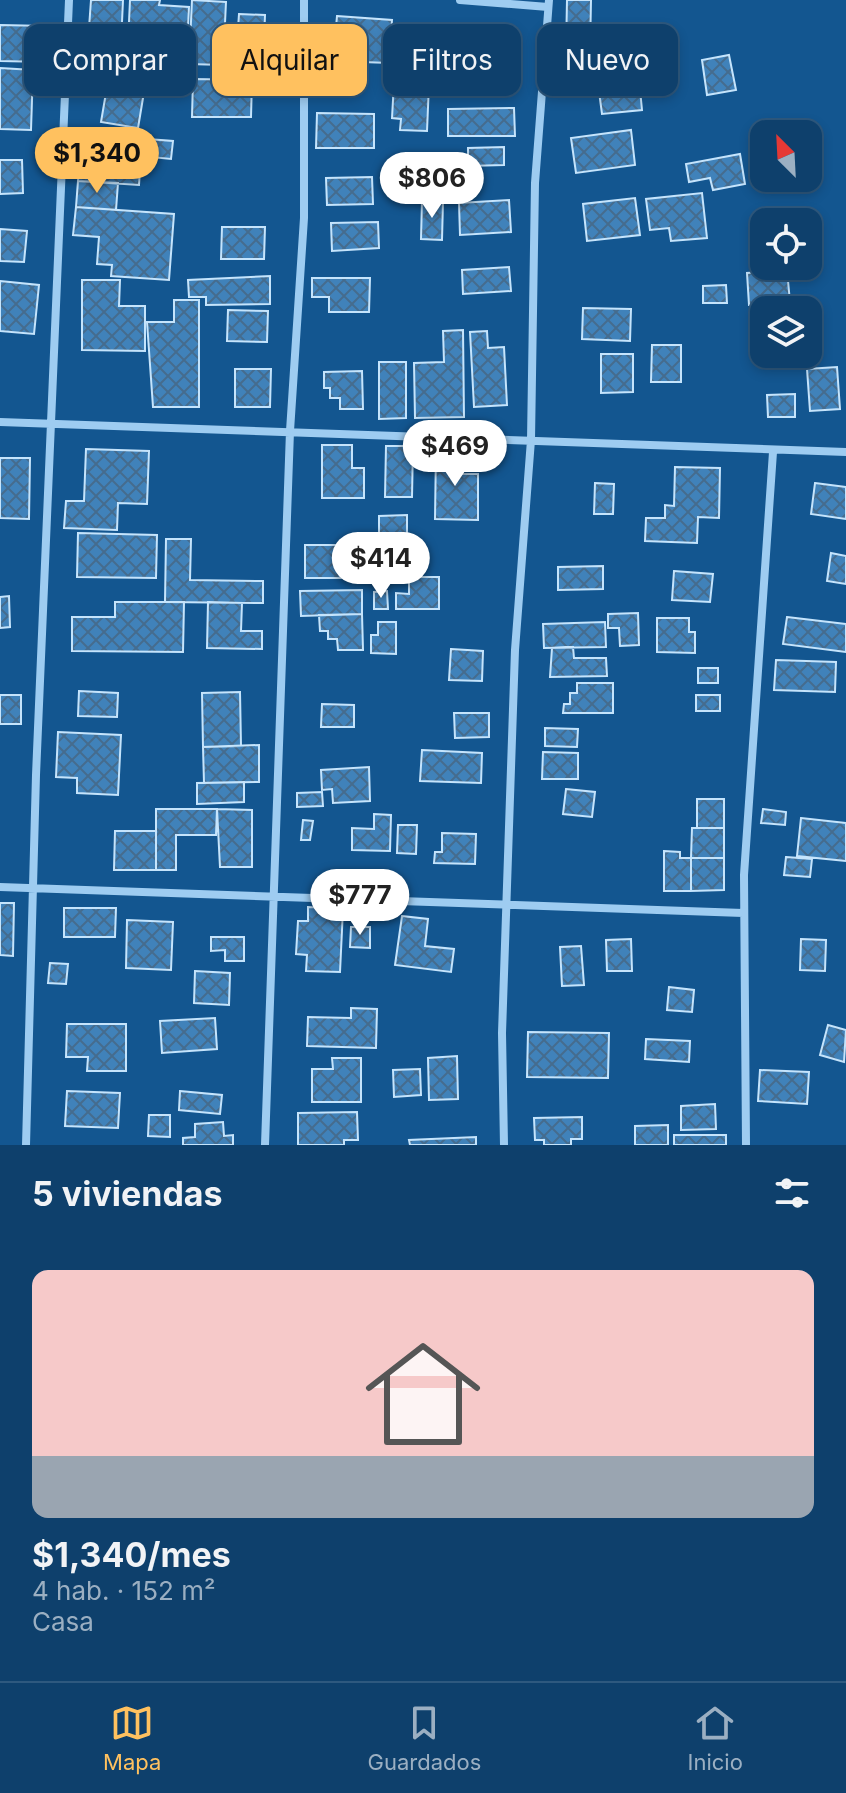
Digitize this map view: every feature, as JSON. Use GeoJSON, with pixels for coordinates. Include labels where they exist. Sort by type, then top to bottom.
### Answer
{"type":"FeatureCollection","features":[{"type":"Feature","properties":{"kind":"street"},"geometry":{"type":"LineString","coordinates":[[26,1145],[33,889],[69,0]]}},
{"type":"Feature","properties":{"kind":"street"},"geometry":{"type":"LineString","coordinates":[[265,1145],[290,431],[304,218],[304,0]]}},
{"type":"Feature","properties":{"kind":"street"},"geometry":{"type":"LineString","coordinates":[[460,0],[548,4],[535,183],[531,440],[515,650],[502,1033],[504,1145]]}},
{"type":"Feature","properties":{"kind":"street"},"geometry":{"type":"LineString","coordinates":[[0,422],[531,440],[773,452],[846,452]]}},
{"type":"Feature","properties":{"kind":"street"},"geometry":{"type":"LineString","coordinates":[[746,1145],[743,913],[773,452]]}},
{"type":"Feature","properties":{"kind":"street"},"geometry":{"type":"LineString","coordinates":[[0,887],[743,913]]}},
{"type":"Feature","properties":{"kind":"building"},"geometry":{"type":"Polygon","coordinates":[[[91,0],[123,0],[122,24],[89,24],[91,0]]]}},
{"type":"Feature","properties":{"kind":"building"},"geometry":{"type":"Polygon","coordinates":[[[130,0],[160,0],[159,5],[189,7],[188,24],[129,24],[130,0]]]}},
{"type":"Feature","properties":{"kind":"building"},"geometry":{"type":"Polygon","coordinates":[[[192,0],[226,2],[225,24],[212,24],[212,65],[196,64],[196,24],[191,24],[192,0]]]}},
{"type":"Feature","properties":{"kind":"building"},"geometry":{"type":"Polygon","coordinates":[[[567,0],[591,0],[591,24],[567,24],[567,0]]]}},
{"type":"Feature","properties":{"kind":"building"},"geometry":{"type":"Polygon","coordinates":[[[239,14],[265,15],[265,24],[238,24],[239,14]]]}},
{"type":"Feature","properties":{"kind":"building"},"geometry":{"type":"Polygon","coordinates":[[[337,16],[392,20],[392,24],[383,24],[383,63],[367,62],[367,24],[336,24],[337,16]]]}},
{"type":"Feature","properties":{"kind":"building"},"geometry":{"type":"Polygon","coordinates":[[[0,25],[24,26],[24,62],[0,61],[0,25]]]}},
{"type":"Feature","properties":{"kind":"building"},"geometry":{"type":"Polygon","coordinates":[[[729,55],[736,90],[707,95],[702,60],[729,55]]]}},
{"type":"Feature","properties":{"kind":"building"},"geometry":{"type":"Polygon","coordinates":[[[0,68],[24,69],[24,96],[32,96],[31,130],[0,129],[0,68]]]}},
{"type":"Feature","properties":{"kind":"building"},"geometry":{"type":"Polygon","coordinates":[[[196,79],[212,79],[212,96],[252,96],[251,117],[192,117],[196,79]]]}},
{"type":"Feature","properties":{"kind":"building"},"geometry":{"type":"Polygon","coordinates":[[[105,96],[143,96],[138,128],[101,122],[105,96]]]}},
{"type":"Feature","properties":{"kind":"building"},"geometry":{"type":"Polygon","coordinates":[[[393,96],[428,96],[427,131],[400,130],[401,119],[392,118],[393,96]]]}},
{"type":"Feature","properties":{"kind":"building"},"geometry":{"type":"Polygon","coordinates":[[[600,96],[641,96],[642,110],[602,114],[600,96]]]}},
{"type":"Feature","properties":{"kind":"building"},"geometry":{"type":"Polygon","coordinates":[[[514,108],[515,136],[448,136],[448,109],[514,108]]]}},
{"type":"Feature","properties":{"kind":"building"},"geometry":{"type":"Polygon","coordinates":[[[317,113],[374,114],[374,148],[316,148],[317,113]]]}},
{"type":"Feature","properties":{"kind":"building"},"geometry":{"type":"Polygon","coordinates":[[[631,130],[635,165],[576,173],[571,138],[631,130]]]}},
{"type":"Feature","properties":{"kind":"building"},"geometry":{"type":"Polygon","coordinates":[[[81,134],[173,141],[171,159],[141,156],[139,185],[78,181],[81,134]]]}},
{"type":"Feature","properties":{"kind":"building"},"geometry":{"type":"Polygon","coordinates":[[[504,147],[504,165],[468,166],[468,148],[504,147]]]}},
{"type":"Feature","properties":{"kind":"building"},"geometry":{"type":"Polygon","coordinates":[[[740,154],[745,184],[713,190],[710,178],[689,182],[686,164],[740,154]]]}},
{"type":"Feature","properties":{"kind":"building"},"geometry":{"type":"Polygon","coordinates":[[[0,160],[22,160],[23,193],[0,194],[0,160]]]}},
{"type":"Feature","properties":{"kind":"building"},"geometry":{"type":"Polygon","coordinates":[[[372,177],[373,204],[327,205],[326,178],[372,177]]]}},
{"type":"Feature","properties":{"kind":"building"},"geometry":{"type":"Polygon","coordinates":[[[78,181],[118,183],[116,210],[76,207],[78,181]]]}},
{"type":"Feature","properties":{"kind":"building"},"geometry":{"type":"Polygon","coordinates":[[[702,193],[707,238],[671,241],[669,228],[650,230],[646,199],[702,193]]]}},
{"type":"Feature","properties":{"kind":"building"},"geometry":{"type":"Polygon","coordinates":[[[635,198],[640,235],[587,241],[583,204],[635,198]]]}},
{"type":"Feature","properties":{"kind":"building"},"geometry":{"type":"Polygon","coordinates":[[[509,200],[511,232],[460,235],[459,203],[509,200]]]}},
{"type":"Feature","properties":{"kind":"building"},"geometry":{"type":"Polygon","coordinates":[[[422,201],[443,201],[442,240],[421,239],[422,201]]]}},
{"type":"Feature","properties":{"kind":"building"},"geometry":{"type":"Polygon","coordinates":[[[76,207],[174,214],[169,280],[111,276],[112,265],[97,264],[99,237],[73,235],[76,207]]]}},
{"type":"Feature","properties":{"kind":"building"},"geometry":{"type":"Polygon","coordinates":[[[378,222],[379,248],[332,251],[331,223],[378,222]]]}},
{"type":"Feature","properties":{"kind":"building"},"geometry":{"type":"Polygon","coordinates":[[[222,227],[265,227],[264,259],[221,259],[222,227]]]}},
{"type":"Feature","properties":{"kind":"building"},"geometry":{"type":"Polygon","coordinates":[[[0,229],[27,231],[24,262],[0,261],[0,229]]]}},
{"type":"Feature","properties":{"kind":"building"},"geometry":{"type":"Polygon","coordinates":[[[509,267],[511,291],[463,294],[462,270],[509,267]]]}},
{"type":"Feature","properties":{"kind":"building"},"geometry":{"type":"Polygon","coordinates":[[[747,273],[750,273],[750,280],[788,280],[789,296],[750,296],[749,305],[747,273]]]}},
{"type":"Feature","properties":{"kind":"building"},"geometry":{"type":"Polygon","coordinates":[[[270,276],[270,304],[206,305],[206,297],[189,297],[188,280],[270,276]]]}},
{"type":"Feature","properties":{"kind":"building"},"geometry":{"type":"Polygon","coordinates":[[[312,278],[370,278],[369,312],[329,312],[329,297],[312,297],[312,278]]]}},
{"type":"Feature","properties":{"kind":"building"},"geometry":{"type":"Polygon","coordinates":[[[82,280],[120,280],[119,306],[145,306],[145,351],[82,350],[82,280]]]}},
{"type":"Feature","properties":{"kind":"building"},"geometry":{"type":"Polygon","coordinates":[[[0,281],[39,285],[34,334],[0,331],[0,281]]]}},
{"type":"Feature","properties":{"kind":"building"},"geometry":{"type":"Polygon","coordinates":[[[726,285],[727,303],[703,303],[703,286],[726,285]]]}},
{"type":"Feature","properties":{"kind":"building"},"geometry":{"type":"Polygon","coordinates":[[[174,300],[199,300],[199,407],[153,407],[147,322],[174,322],[174,300]]]}},
{"type":"Feature","properties":{"kind":"building"},"geometry":{"type":"Polygon","coordinates":[[[583,308],[631,309],[630,341],[582,339],[583,308]]]}},
{"type":"Feature","properties":{"kind":"building"},"geometry":{"type":"Polygon","coordinates":[[[228,310],[268,311],[267,342],[227,341],[228,310]]]}},
{"type":"Feature","properties":{"kind":"building"},"geometry":{"type":"Polygon","coordinates":[[[463,330],[464,417],[415,418],[414,363],[444,362],[443,331],[463,330]]]}},
{"type":"Feature","properties":{"kind":"building"},"geometry":{"type":"Polygon","coordinates":[[[487,331],[488,348],[504,347],[507,405],[474,407],[470,332],[487,331]]]}},
{"type":"Feature","properties":{"kind":"building"},"geometry":{"type":"Polygon","coordinates":[[[652,345],[681,345],[681,382],[651,382],[652,345]]]}},
{"type":"Feature","properties":{"kind":"building"},"geometry":{"type":"Polygon","coordinates":[[[601,354],[633,354],[633,392],[601,393],[601,354]]]}},
{"type":"Feature","properties":{"kind":"building"},"geometry":{"type":"Polygon","coordinates":[[[379,362],[406,362],[406,418],[379,419],[379,362]]]}},
{"type":"Feature","properties":{"kind":"building"},"geometry":{"type":"Polygon","coordinates":[[[837,367],[840,409],[810,411],[807,369],[837,367]]]}},
{"type":"Feature","properties":{"kind":"building"},"geometry":{"type":"Polygon","coordinates":[[[235,369],[271,369],[270,407],[235,407],[235,369]]]}},
{"type":"Feature","properties":{"kind":"building"},"geometry":{"type":"Polygon","coordinates":[[[362,371],[363,409],[340,409],[340,398],[330,398],[330,388],[324,388],[324,372],[362,371]]]}},
{"type":"Feature","properties":{"kind":"building"},"geometry":{"type":"Polygon","coordinates":[[[795,394],[795,417],[768,417],[767,395],[795,394]]]}},
{"type":"Feature","properties":{"kind":"building"},"geometry":{"type":"Polygon","coordinates":[[[322,445],[352,445],[352,468],[364,468],[364,498],[322,498],[322,445]]]}},
{"type":"Feature","properties":{"kind":"building"},"geometry":{"type":"Polygon","coordinates":[[[386,446],[413,446],[412,497],[385,497],[386,446]]]}},
{"type":"Feature","properties":{"kind":"building"},"geometry":{"type":"Polygon","coordinates":[[[86,449],[149,451],[147,504],[118,503],[117,530],[64,528],[66,501],[84,501],[86,449]]]}},
{"type":"Feature","properties":{"kind":"building"},"geometry":{"type":"Polygon","coordinates":[[[436,449],[462,449],[462,474],[478,474],[478,520],[435,519],[436,449]]]}},
{"type":"Feature","properties":{"kind":"building"},"geometry":{"type":"Polygon","coordinates":[[[0,458],[30,458],[29,519],[0,518],[0,458]]]}},
{"type":"Feature","properties":{"kind":"building"},"geometry":{"type":"Polygon","coordinates":[[[675,467],[720,468],[719,518],[698,517],[697,543],[645,541],[646,518],[665,518],[665,505],[674,506],[675,467]]]}},
{"type":"Feature","properties":{"kind":"building"},"geometry":{"type":"Polygon","coordinates":[[[595,483],[614,484],[613,514],[594,514],[595,483]]]}},
{"type":"Feature","properties":{"kind":"building"},"geometry":{"type":"Polygon","coordinates":[[[815,483],[846,487],[846,519],[811,514],[815,483]]]}},
{"type":"Feature","properties":{"kind":"building"},"geometry":{"type":"Polygon","coordinates":[[[407,515],[407,539],[379,539],[379,516],[407,515]]]}},
{"type":"Feature","properties":{"kind":"building"},"geometry":{"type":"Polygon","coordinates":[[[78,533],[157,535],[156,578],[77,577],[78,533]]]}},
{"type":"Feature","properties":{"kind":"building"},"geometry":{"type":"Polygon","coordinates":[[[166,539],[191,539],[190,580],[263,581],[263,603],[165,602],[166,539]]]}},
{"type":"Feature","properties":{"kind":"building"},"geometry":{"type":"Polygon","coordinates":[[[305,545],[346,545],[346,578],[305,578],[305,545]]]}},
{"type":"Feature","properties":{"kind":"building"},"geometry":{"type":"Polygon","coordinates":[[[831,553],[846,556],[846,584],[827,581],[831,553]]]}},
{"type":"Feature","properties":{"kind":"building"},"geometry":{"type":"Polygon","coordinates":[[[603,566],[603,589],[558,590],[558,567],[603,566]]]}},
{"type":"Feature","properties":{"kind":"building"},"geometry":{"type":"Polygon","coordinates":[[[674,571],[713,574],[710,602],[672,600],[674,571]]]}},
{"type":"Feature","properties":{"kind":"building"},"geometry":{"type":"Polygon","coordinates":[[[409,577],[439,577],[439,609],[396,609],[396,593],[409,594],[409,577]]]}},
{"type":"Feature","properties":{"kind":"building"},"geometry":{"type":"Polygon","coordinates":[[[362,590],[362,614],[301,616],[300,591],[362,590]]]}},
{"type":"Feature","properties":{"kind":"building"},"geometry":{"type":"Polygon","coordinates":[[[387,591],[388,609],[374,609],[374,592],[387,591]]]}},
{"type":"Feature","properties":{"kind":"building"},"geometry":{"type":"Polygon","coordinates":[[[9,596],[10,627],[0,628],[0,597],[9,596]]]}},
{"type":"Feature","properties":{"kind":"building"},"geometry":{"type":"Polygon","coordinates":[[[115,602],[184,602],[183,652],[72,651],[72,617],[115,617],[115,602]]]}},
{"type":"Feature","properties":{"kind":"building"},"geometry":{"type":"Polygon","coordinates":[[[208,602],[242,603],[241,631],[262,631],[262,649],[207,648],[208,602]]]}},
{"type":"Feature","properties":{"kind":"building"},"geometry":{"type":"Polygon","coordinates":[[[638,613],[639,645],[620,646],[619,628],[608,628],[608,614],[638,613]]]}},
{"type":"Feature","properties":{"kind":"building"},"geometry":{"type":"Polygon","coordinates":[[[362,614],[363,650],[338,650],[337,639],[328,639],[328,631],[320,631],[319,615],[362,614]]]}},
{"type":"Feature","properties":{"kind":"building"},"geometry":{"type":"Polygon","coordinates":[[[787,617],[846,624],[846,652],[783,644],[787,617]]]}},
{"type":"Feature","properties":{"kind":"building"},"geometry":{"type":"Polygon","coordinates":[[[657,618],[689,618],[689,632],[695,632],[695,653],[657,652],[657,618]]]}},
{"type":"Feature","properties":{"kind":"building"},"geometry":{"type":"Polygon","coordinates":[[[378,622],[396,622],[396,654],[371,653],[371,635],[378,635],[378,622]]]}},
{"type":"Feature","properties":{"kind":"building"},"geometry":{"type":"Polygon","coordinates":[[[605,622],[606,647],[544,648],[543,624],[605,622]]]}},
{"type":"Feature","properties":{"kind":"building"},"geometry":{"type":"Polygon","coordinates":[[[573,647],[574,658],[606,658],[607,676],[550,677],[552,648],[573,647]]]}},
{"type":"Feature","properties":{"kind":"building"},"geometry":{"type":"Polygon","coordinates":[[[451,649],[483,651],[482,681],[449,680],[451,649]]]}},
{"type":"Feature","properties":{"kind":"building"},"geometry":{"type":"Polygon","coordinates":[[[776,660],[836,662],[835,692],[774,690],[776,660]]]}},
{"type":"Feature","properties":{"kind":"building"},"geometry":{"type":"Polygon","coordinates":[[[698,668],[718,668],[718,683],[698,683],[698,668]]]}},
{"type":"Feature","properties":{"kind":"building"},"geometry":{"type":"Polygon","coordinates":[[[577,683],[613,683],[613,713],[563,713],[564,704],[570,704],[570,693],[577,693],[577,683]]]}},
{"type":"Feature","properties":{"kind":"building"},"geometry":{"type":"Polygon","coordinates":[[[79,691],[118,693],[117,717],[78,716],[79,691]]]}},
{"type":"Feature","properties":{"kind":"building"},"geometry":{"type":"Polygon","coordinates":[[[240,692],[241,746],[203,747],[202,693],[240,692]]]}},
{"type":"Feature","properties":{"kind":"building"},"geometry":{"type":"Polygon","coordinates":[[[0,695],[21,695],[21,724],[0,724],[0,695]]]}},
{"type":"Feature","properties":{"kind":"building"},"geometry":{"type":"Polygon","coordinates":[[[696,695],[720,695],[720,711],[696,711],[696,695]]]}},
{"type":"Feature","properties":{"kind":"building"},"geometry":{"type":"Polygon","coordinates":[[[322,704],[354,705],[354,727],[321,727],[322,704]]]}},
{"type":"Feature","properties":{"kind":"building"},"geometry":{"type":"Polygon","coordinates":[[[454,713],[489,713],[489,737],[455,738],[454,713]]]}},
{"type":"Feature","properties":{"kind":"building"},"geometry":{"type":"Polygon","coordinates":[[[545,728],[578,729],[577,747],[545,746],[545,728]]]}},
{"type":"Feature","properties":{"kind":"building"},"geometry":{"type":"Polygon","coordinates":[[[58,732],[121,735],[118,795],[77,793],[77,778],[56,777],[58,732]]]}},
{"type":"Feature","properties":{"kind":"building"},"geometry":{"type":"Polygon","coordinates":[[[259,745],[259,782],[204,783],[203,747],[259,745]]]}},
{"type":"Feature","properties":{"kind":"building"},"geometry":{"type":"Polygon","coordinates":[[[422,750],[482,753],[481,783],[420,781],[422,750]]]}},
{"type":"Feature","properties":{"kind":"building"},"geometry":{"type":"Polygon","coordinates":[[[543,752],[578,753],[578,779],[542,779],[543,752]]]}},
{"type":"Feature","properties":{"kind":"building"},"geometry":{"type":"Polygon","coordinates":[[[369,767],[370,801],[333,803],[332,789],[322,790],[321,770],[369,767]]]}},
{"type":"Feature","properties":{"kind":"building"},"geometry":{"type":"Polygon","coordinates":[[[244,782],[244,802],[197,804],[197,783],[244,782]]]}},
{"type":"Feature","properties":{"kind":"building"},"geometry":{"type":"Polygon","coordinates":[[[566,789],[595,792],[592,817],[563,814],[566,789]]]}},
{"type":"Feature","properties":{"kind":"building"},"geometry":{"type":"Polygon","coordinates":[[[322,792],[323,806],[297,807],[297,793],[322,792]]]}},
{"type":"Feature","properties":{"kind":"building"},"geometry":{"type":"Polygon","coordinates":[[[697,799],[724,799],[724,828],[697,828],[697,799]]]}},
{"type":"Feature","properties":{"kind":"building"},"geometry":{"type":"Polygon","coordinates":[[[156,809],[217,809],[216,835],[176,835],[176,870],[156,870],[156,809]]]}},
{"type":"Feature","properties":{"kind":"building"},"geometry":{"type":"Polygon","coordinates":[[[217,809],[252,810],[252,867],[220,867],[217,809]]]}},
{"type":"Feature","properties":{"kind":"building"},"geometry":{"type":"Polygon","coordinates":[[[763,809],[786,812],[785,825],[761,823],[763,809]]]}},
{"type":"Feature","properties":{"kind":"building"},"geometry":{"type":"Polygon","coordinates":[[[374,814],[391,815],[390,851],[352,850],[352,828],[374,829],[374,814]]]}},
{"type":"Feature","properties":{"kind":"building"},"geometry":{"type":"Polygon","coordinates":[[[801,818],[846,823],[846,861],[797,856],[801,818]]]}},
{"type":"Feature","properties":{"kind":"building"},"geometry":{"type":"Polygon","coordinates":[[[303,820],[313,821],[310,840],[301,840],[303,820]]]}},
{"type":"Feature","properties":{"kind":"building"},"geometry":{"type":"Polygon","coordinates":[[[398,825],[417,825],[416,854],[397,853],[398,825]]]}},
{"type":"Feature","properties":{"kind":"building"},"geometry":{"type":"Polygon","coordinates":[[[692,828],[724,828],[724,858],[691,858],[692,828]]]}},
{"type":"Feature","properties":{"kind":"building"},"geometry":{"type":"Polygon","coordinates":[[[115,831],[156,831],[156,870],[114,870],[115,831]]]}},
{"type":"Feature","properties":{"kind":"building"},"geometry":{"type":"Polygon","coordinates":[[[442,833],[476,834],[475,864],[434,863],[435,852],[442,852],[442,833]]]}},
{"type":"Feature","properties":{"kind":"building"},"geometry":{"type":"Polygon","coordinates":[[[664,851],[680,852],[680,858],[691,858],[691,891],[664,891],[664,851]]]}},
{"type":"Feature","properties":{"kind":"building"},"geometry":{"type":"Polygon","coordinates":[[[786,857],[812,859],[810,877],[784,875],[786,857]]]}},
{"type":"Feature","properties":{"kind":"building"},"geometry":{"type":"Polygon","coordinates":[[[691,858],[724,858],[724,890],[691,891],[691,858]]]}},
{"type":"Feature","properties":{"kind":"building"},"geometry":{"type":"Polygon","coordinates":[[[0,903],[14,903],[13,956],[0,955],[0,903]]]}},
{"type":"Feature","properties":{"kind":"building"},"geometry":{"type":"Polygon","coordinates":[[[308,907],[343,909],[340,972],[306,971],[307,955],[296,954],[298,921],[308,921],[308,907]]]}},
{"type":"Feature","properties":{"kind":"building"},"geometry":{"type":"Polygon","coordinates":[[[64,908],[116,908],[115,937],[64,937],[64,908]]]}},
{"type":"Feature","properties":{"kind":"building"},"geometry":{"type":"Polygon","coordinates":[[[402,916],[428,919],[425,946],[454,949],[451,972],[395,965],[402,916]]]}},
{"type":"Feature","properties":{"kind":"building"},"geometry":{"type":"Polygon","coordinates":[[[127,920],[173,922],[171,970],[126,968],[127,920]]]}},
{"type":"Feature","properties":{"kind":"building"},"geometry":{"type":"Polygon","coordinates":[[[351,927],[370,927],[370,948],[350,947],[351,927]]]}},
{"type":"Feature","properties":{"kind":"building"},"geometry":{"type":"Polygon","coordinates":[[[211,937],[244,937],[244,961],[225,961],[225,950],[211,951],[211,937]]]}},
{"type":"Feature","properties":{"kind":"building"},"geometry":{"type":"Polygon","coordinates":[[[631,939],[632,971],[607,971],[606,940],[631,939]]]}},
{"type":"Feature","properties":{"kind":"building"},"geometry":{"type":"Polygon","coordinates":[[[801,939],[826,940],[825,971],[800,970],[801,939]]]}},
{"type":"Feature","properties":{"kind":"building"},"geometry":{"type":"Polygon","coordinates":[[[581,946],[584,985],[562,986],[560,947],[581,946]]]}},
{"type":"Feature","properties":{"kind":"building"},"geometry":{"type":"Polygon","coordinates":[[[50,963],[68,964],[66,984],[48,983],[50,963]]]}},
{"type":"Feature","properties":{"kind":"building"},"geometry":{"type":"Polygon","coordinates":[[[195,971],[230,973],[229,1005],[194,1003],[195,971]]]}},
{"type":"Feature","properties":{"kind":"building"},"geometry":{"type":"Polygon","coordinates":[[[669,987],[694,990],[692,1012],[667,1010],[669,987]]]}},
{"type":"Feature","properties":{"kind":"building"},"geometry":{"type":"Polygon","coordinates":[[[351,1008],[377,1009],[376,1048],[307,1046],[308,1017],[351,1018],[351,1008]]]}},
{"type":"Feature","properties":{"kind":"building"},"geometry":{"type":"Polygon","coordinates":[[[215,1018],[217,1049],[162,1053],[160,1021],[215,1018]]]}},
{"type":"Feature","properties":{"kind":"building"},"geometry":{"type":"Polygon","coordinates":[[[67,1024],[126,1024],[126,1071],[87,1071],[88,1057],[66,1057],[67,1024]]]}},
{"type":"Feature","properties":{"kind":"building"},"geometry":{"type":"Polygon","coordinates":[[[828,1025],[846,1030],[844,1062],[820,1055],[828,1025]]]}},
{"type":"Feature","properties":{"kind":"building"},"geometry":{"type":"Polygon","coordinates":[[[528,1032],[609,1033],[608,1078],[527,1077],[528,1032]]]}},
{"type":"Feature","properties":{"kind":"building"},"geometry":{"type":"Polygon","coordinates":[[[646,1039],[690,1041],[689,1062],[645,1059],[646,1039]]]}},
{"type":"Feature","properties":{"kind":"building"},"geometry":{"type":"Polygon","coordinates":[[[457,1056],[458,1099],[429,1100],[428,1058],[457,1056]]]}},
{"type":"Feature","properties":{"kind":"building"},"geometry":{"type":"Polygon","coordinates":[[[332,1058],[361,1058],[361,1102],[312,1102],[312,1069],[333,1069],[332,1058]]]}},
{"type":"Feature","properties":{"kind":"building"},"geometry":{"type":"Polygon","coordinates":[[[420,1069],[421,1095],[394,1097],[393,1070],[420,1069]]]}},
{"type":"Feature","properties":{"kind":"building"},"geometry":{"type":"Polygon","coordinates":[[[760,1070],[809,1072],[807,1104],[758,1101],[760,1070]]]}},
{"type":"Feature","properties":{"kind":"building"},"geometry":{"type":"Polygon","coordinates":[[[67,1091],[120,1093],[118,1128],[65,1126],[67,1091]]]}},
{"type":"Feature","properties":{"kind":"building"},"geometry":{"type":"Polygon","coordinates":[[[180,1091],[222,1095],[220,1114],[179,1110],[180,1091]]]}},
{"type":"Feature","properties":{"kind":"building"},"geometry":{"type":"Polygon","coordinates":[[[715,1104],[716,1129],[681,1130],[681,1106],[715,1104]]]}},
{"type":"Feature","properties":{"kind":"building"},"geometry":{"type":"Polygon","coordinates":[[[357,1112],[358,1140],[344,1140],[344,1145],[298,1145],[298,1113],[357,1112]]]}},
{"type":"Feature","properties":{"kind":"building"},"geometry":{"type":"Polygon","coordinates":[[[149,1115],[170,1115],[170,1137],[148,1136],[149,1115]]]}},
{"type":"Feature","properties":{"kind":"building"},"geometry":{"type":"Polygon","coordinates":[[[582,1117],[582,1139],[571,1139],[571,1145],[544,1145],[544,1140],[535,1140],[534,1118],[582,1117]]]}},
{"type":"Feature","properties":{"kind":"building"},"geometry":{"type":"Polygon","coordinates":[[[223,1122],[224,1136],[233,1135],[233,1145],[183,1145],[183,1138],[195,1137],[195,1124],[223,1122]]]}},
{"type":"Feature","properties":{"kind":"building"},"geometry":{"type":"Polygon","coordinates":[[[668,1125],[668,1145],[635,1145],[635,1126],[668,1125]]]}},
{"type":"Feature","properties":{"kind":"building"},"geometry":{"type":"Polygon","coordinates":[[[674,1135],[726,1135],[726,1145],[674,1145],[674,1135]]]}},
{"type":"Feature","properties":{"kind":"building"},"geometry":{"type":"Polygon","coordinates":[[[476,1137],[476,1145],[410,1145],[409,1140],[476,1137]]]}}]}
